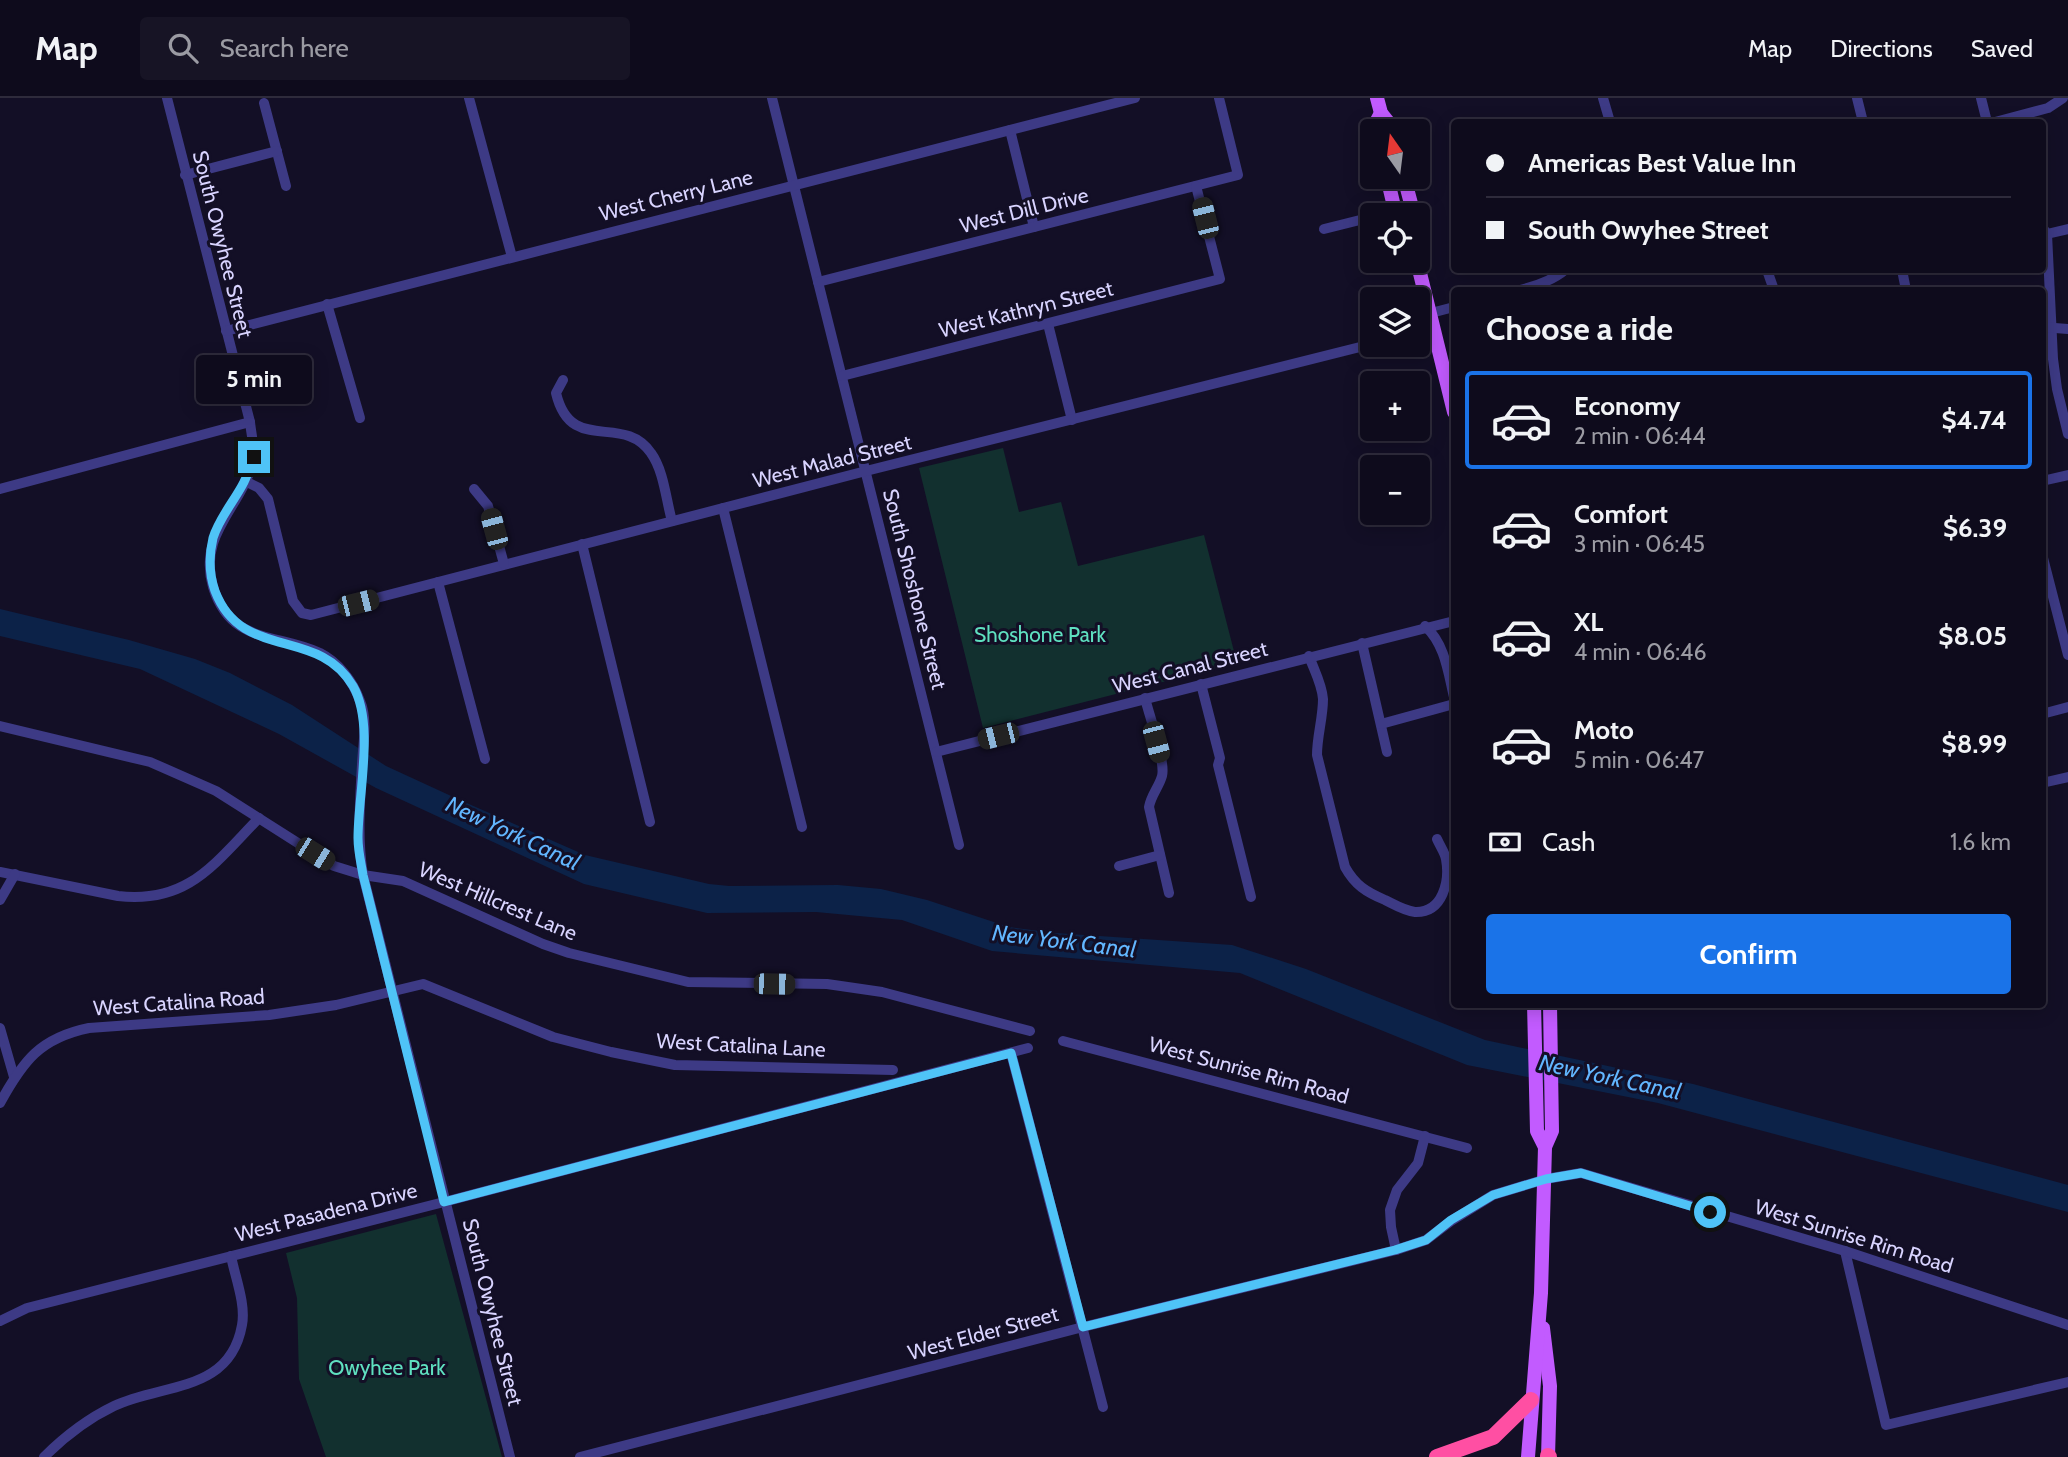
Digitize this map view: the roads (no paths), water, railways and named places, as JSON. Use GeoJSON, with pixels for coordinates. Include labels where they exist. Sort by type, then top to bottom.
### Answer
{"type":"FeatureCollection","features":[{"type":"Feature","properties":{"kind":"highway"},"geometry":{"type":"LineString","coordinates":[[1437,1457],[1493,1437],[1531,1400]]}},
{"type":"Feature","properties":{"kind":"main road"},"geometry":{"type":"LineString","coordinates":[[1420,273],[1451,399]]}},
{"type":"Feature","properties":{"kind":"main road"},"geometry":{"type":"LineString","coordinates":[[1528,1457],[1540,1306],[1546,1179],[1545,1147],[1537,1131],[1534,1008]]}},
{"type":"Feature","properties":{"kind":"main road"},"geometry":{"type":"LineString","coordinates":[[1545,1147],[1552,1131],[1550,1008]]}},
{"type":"Feature","properties":{"kind":"main road"},"geometry":{"type":"LineString","coordinates":[[1540,1306],[1550,1386],[1548,1457]]}},
{"type":"Feature","properties":{"kind":"street","name":"South Owyhee Street"},"geometry":{"type":"LineString","coordinates":[[167,98],[250,422],[254,457],[245,481],[214,537],[209,565],[213,585],[219,603],[243,629],[261,638],[320,654],[341,668],[361,702],[364,726],[358,839],[363,875],[510,1457]]}},
{"type":"Feature","properties":{"kind":"street"},"geometry":{"type":"LineString","coordinates":[[470,98],[512,257]]}},
{"type":"Feature","properties":{"kind":"street","name":"South Shoshone Street"},"geometry":{"type":"LineString","coordinates":[[772,98],[959,845]]}},
{"type":"Feature","properties":{"kind":"street","name":"West Cherry Lane"},"geometry":{"type":"LineString","coordinates":[[226,331],[1135,98]]}},
{"type":"Feature","properties":{"kind":"street","name":"West Dill Drive"},"geometry":{"type":"LineString","coordinates":[[818,282],[1238,175],[1219,98]]}},
{"type":"Feature","properties":{"kind":"street"},"geometry":{"type":"LineString","coordinates":[[1603,98],[1609,119]]}},
{"type":"Feature","properties":{"kind":"street"},"geometry":{"type":"LineString","coordinates":[[1857,98],[1862,119]]}},
{"type":"Feature","properties":{"kind":"street"},"geometry":{"type":"LineString","coordinates":[[1981,98],[1986,119]]}},
{"type":"Feature","properties":{"kind":"street"},"geometry":{"type":"LineString","coordinates":[[2006,119],[2048,108],[2063,98]]}},
{"type":"Feature","properties":{"kind":"street"},"geometry":{"type":"LineString","coordinates":[[264,103],[286,186]]}},
{"type":"Feature","properties":{"kind":"street"},"geometry":{"type":"LineString","coordinates":[[1010,130],[1034,227]]}},
{"type":"Feature","properties":{"kind":"street"},"geometry":{"type":"LineString","coordinates":[[185,175],[277,151]]}},
{"type":"Feature","properties":{"kind":"street","name":"West Kathryn Street"},"geometry":{"type":"LineString","coordinates":[[842,376],[1220,279],[1196,186]]}},
{"type":"Feature","properties":{"kind":"street"},"geometry":{"type":"LineString","coordinates":[[1324,229],[1360,220]]}},
{"type":"Feature","properties":{"kind":"street"},"geometry":{"type":"LineString","coordinates":[[2046,231],[2068,229]]}},
{"type":"Feature","properties":{"kind":"street"},"geometry":{"type":"LineString","coordinates":[[2046,263],[2048,328],[2057,389],[2068,434]]}},
{"type":"Feature","properties":{"kind":"street"},"geometry":{"type":"LineString","coordinates":[[1531,287],[1562,273]]}},
{"type":"Feature","properties":{"kind":"street"},"geometry":{"type":"LineString","coordinates":[[327,304],[360,418]]}},
{"type":"Feature","properties":{"kind":"street"},"geometry":{"type":"LineString","coordinates":[[1431,313],[1451,308]]}},
{"type":"Feature","properties":{"kind":"street"},"geometry":{"type":"LineString","coordinates":[[1048,324],[1072,420]]}},
{"type":"Feature","properties":{"kind":"street"},"geometry":{"type":"LineString","coordinates":[[1430,329],[1435,328]]}},
{"type":"Feature","properties":{"kind":"street"},"geometry":{"type":"LineString","coordinates":[[2048,328],[2068,329]]}},
{"type":"Feature","properties":{"kind":"street","name":"West Malad Street"},"geometry":{"type":"LineString","coordinates":[[245,481],[259,488],[268,499],[293,601],[302,613],[311,615],[866,471],[1360,347]]}},
{"type":"Feature","properties":{"kind":"street"},"geometry":{"type":"LineString","coordinates":[[563,380],[556,393],[560,409],[573,424],[629,436],[651,452],[672,522]]}},
{"type":"Feature","properties":{"kind":"street"},"geometry":{"type":"LineString","coordinates":[[0,489],[250,422]]}},
{"type":"Feature","properties":{"kind":"street"},"geometry":{"type":"LineString","coordinates":[[2046,480],[2068,475]]}},
{"type":"Feature","properties":{"kind":"street"},"geometry":{"type":"LineString","coordinates":[[474,489],[488,506],[504,564]]}},
{"type":"Feature","properties":{"kind":"street"},"geometry":{"type":"LineString","coordinates":[[723,508],[802,827]]}},
{"type":"Feature","properties":{"kind":"street"},"geometry":{"type":"LineString","coordinates":[[582,544],[650,822]]}},
{"type":"Feature","properties":{"kind":"street"},"geometry":{"type":"LineString","coordinates":[[2046,570],[2068,655]]}},
{"type":"Feature","properties":{"kind":"street"},"geometry":{"type":"LineString","coordinates":[[438,582],[485,759]]}},
{"type":"Feature","properties":{"kind":"street","name":"West Canal Street"},"geometry":{"type":"LineString","coordinates":[[936,752],[1451,622]]}},
{"type":"Feature","properties":{"kind":"street"},"geometry":{"type":"LineString","coordinates":[[1425,626],[1434,634],[1441,647],[1451,685]]}},
{"type":"Feature","properties":{"kind":"street"},"geometry":{"type":"LineString","coordinates":[[1362,643],[1387,752]]}},
{"type":"Feature","properties":{"kind":"street"},"geometry":{"type":"LineString","coordinates":[[1309,656],[1321,684],[1323,697],[1317,755],[1345,867],[1353,880],[1364,890],[1407,910],[1418,912],[1430,909],[1441,900],[1446,886],[1446,859],[1437,839]]}},
{"type":"Feature","properties":{"kind":"street"},"geometry":{"type":"LineString","coordinates":[[1201,684],[1251,897]]}},
{"type":"Feature","properties":{"kind":"street"},"geometry":{"type":"LineString","coordinates":[[1145,698],[1163,766],[1149,807],[1169,893]]}},
{"type":"Feature","properties":{"kind":"street"},"geometry":{"type":"LineString","coordinates":[[1381,724],[1451,705]]}},
{"type":"Feature","properties":{"kind":"street"},"geometry":{"type":"LineString","coordinates":[[2046,713],[2068,707]]}},
{"type":"Feature","properties":{"kind":"street","name":"West Hillcrest Lane"},"geometry":{"type":"LineString","coordinates":[[0,726],[150,762],[216,791],[334,866],[363,875],[403,881],[569,953],[688,982],[827,985],[882,992],[1030,1031]]}},
{"type":"Feature","properties":{"kind":"street"},"geometry":{"type":"LineString","coordinates":[[2046,782],[2068,777]]}},
{"type":"Feature","properties":{"kind":"street"},"geometry":{"type":"LineString","coordinates":[[0,872],[118,897],[163,895],[185,887],[210,868],[259,818]]}},
{"type":"Feature","properties":{"kind":"street"},"geometry":{"type":"LineString","coordinates":[[1119,866],[1160,855]]}},
{"type":"Feature","properties":{"kind":"street"},"geometry":{"type":"LineString","coordinates":[[0,900],[15,874]]}},
{"type":"Feature","properties":{"kind":"street","name":"West Catalina Lane"},"geometry":{"type":"LineString","coordinates":[[391,991],[423,984],[553,1037],[675,1065],[893,1070]]}},
{"type":"Feature","properties":{"kind":"street","name":"West Catalina Road"},"geometry":{"type":"LineString","coordinates":[[0,1103],[28,1058],[47,1042],[66,1032],[269,1015],[336,1005],[391,991]]}},
{"type":"Feature","properties":{"kind":"street"},"geometry":{"type":"LineString","coordinates":[[0,1028],[14,1077]]}},
{"type":"Feature","properties":{"kind":"street","name":"West Sunrise Rim Road"},"geometry":{"type":"LineString","coordinates":[[1063,1041],[1467,1147]]}},
{"type":"Feature","properties":{"kind":"street","name":"West Pasadena Drive"},"geometry":{"type":"LineString","coordinates":[[0,1321],[27,1308],[444,1202],[1028,1048]]}},
{"type":"Feature","properties":{"kind":"street"},"geometry":{"type":"LineString","coordinates":[[1011,1053],[1103,1406]]}},
{"type":"Feature","properties":{"kind":"street"},"geometry":{"type":"LineString","coordinates":[[1395,1250],[1390,1210],[1397,1190],[1418,1163],[1425,1136]]}},
{"type":"Feature","properties":{"kind":"street","name":"West Sunrise Rim Road"},"geometry":{"type":"LineString","coordinates":[[1546,1179],[1581,1173],[1845,1251],[2068,1325]]}},
{"type":"Feature","properties":{"kind":"street","name":"West Elder Street"},"geometry":{"type":"LineString","coordinates":[[580,1457],[1083,1327],[1395,1250],[1426,1240],[1451,1220],[1493,1195],[1546,1179]]}},
{"type":"Feature","properties":{"kind":"street"},"geometry":{"type":"LineString","coordinates":[[1845,1251],[1886,1424],[2068,1382]]}},
{"type":"Feature","properties":{"kind":"street"},"geometry":{"type":"LineString","coordinates":[[44,1457],[69,1432],[115,1406],[194,1383],[226,1362],[238,1340],[243,1314],[231,1256]]}},
{"type":"Feature","properties":{"kind":"water","name":"New York Canal"},"geometry":{"type":"Polygon","coordinates":[[[0,609],[129,640],[195,659],[230,673],[292,705],[386,766],[585,855],[709,884],[838,885],[881,889],[927,900],[1009,927],[1055,933],[1232,945],[1306,969],[1485,1040],[1693,1084],[2068,1185],[2068,1212],[1658,1103],[1467,1065],[1240,973],[992,951],[902,920],[816,912],[707,913],[584,884],[376,788],[279,734],[140,669],[0,636],[0,609]]]}},
{"type":"Feature","properties":{"kind":"park label","name":"Shoshone Park"},"geometry":{"type":"Point","coordinates":[1040,634]}},
{"type":"Feature","properties":{"kind":"park label","name":"Owyhee Park"},"geometry":{"type":"Point","coordinates":[387,1367]}}]}
